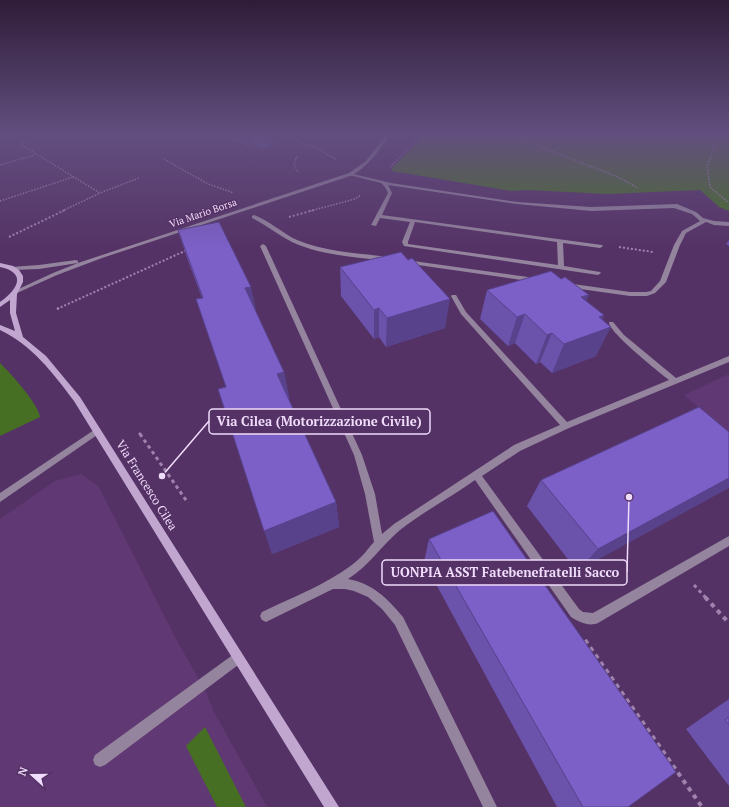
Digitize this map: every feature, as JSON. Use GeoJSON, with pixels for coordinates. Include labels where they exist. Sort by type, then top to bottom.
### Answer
{"type":"FeatureCollection","features":[{"type":"Feature","properties":{"kind":"street"},"geometry":{"type":"LineString","coordinates":[[351,174],[383,183],[496,201],[541,206],[591,209],[686,206]]}},
{"type":"Feature","properties":{"kind":"street","name":"Via Mario Borsa"},"geometry":{"type":"LineString","coordinates":[[15,293],[55,274],[100,258],[351,174]]}},
{"type":"Feature","properties":{"kind":"street"},"geometry":{"type":"LineString","coordinates":[[374,226],[390,193],[387,186],[383,183]]}},
{"type":"Feature","properties":{"kind":"street"},"geometry":{"type":"LineString","coordinates":[[673,206],[690,211],[701,219],[714,223],[729,224]]}},
{"type":"Feature","properties":{"kind":"street"},"geometry":{"type":"LineString","coordinates":[[378,216],[600,246]]}},
{"type":"Feature","properties":{"kind":"street"},"geometry":{"type":"LineString","coordinates":[[254,217],[268,223],[286,237],[301,244],[316,248],[394,260]]}},
{"type":"Feature","properties":{"kind":"street"},"geometry":{"type":"LineString","coordinates":[[557,283],[630,294],[647,294],[653,292],[663,282],[684,232],[702,223],[703,220],[701,219]]}},
{"type":"Feature","properties":{"kind":"street"},"geometry":{"type":"LineString","coordinates":[[413,221],[405,242],[406,245],[598,273]]}},
{"type":"Feature","properties":{"kind":"street"},"geometry":{"type":"LineString","coordinates":[[560,241],[562,268]]}},
{"type":"Feature","properties":{"kind":"street"},"geometry":{"type":"LineString","coordinates":[[263,246],[358,455],[370,494],[379,543]]}},
{"type":"Feature","properties":{"kind":"street","name":"Via Mario Borsa"},"geometry":{"type":"LineString","coordinates":[[13,268],[53,266],[100,258]]}},
{"type":"Feature","properties":{"kind":"street"},"geometry":{"type":"LineString","coordinates":[[402,261],[542,281]]}},
{"type":"Feature","properties":{"kind":"street"},"geometry":{"type":"LineString","coordinates":[[0,265],[13,268]]}},
{"type":"Feature","properties":{"kind":"street","name":"Via Francesco Cilea"},"geometry":{"type":"LineString","coordinates":[[13,268],[18,271],[21,276],[21,282],[15,293],[13,313],[20,337]]}},
{"type":"Feature","properties":{"kind":"street"},"geometry":{"type":"LineString","coordinates":[[0,305],[15,293]]}},
{"type":"Feature","properties":{"kind":"street"},"geometry":{"type":"LineString","coordinates":[[454,296],[464,313],[566,426]]}},
{"type":"Feature","properties":{"kind":"street"},"geometry":{"type":"LineString","coordinates":[[611,324],[622,337],[675,381]]}},
{"type":"Feature","properties":{"kind":"street","name":"Via Francesco Cilea"},"geometry":{"type":"LineString","coordinates":[[0,327],[20,337],[60,376],[77,399],[332,807]]}},
{"type":"Feature","properties":{"kind":"street"},"geometry":{"type":"LineString","coordinates":[[266,616],[331,584],[359,565],[379,543],[422,509],[517,448],[566,426],[729,359]]}},
{"type":"Feature","properties":{"kind":"street"},"geometry":{"type":"LineString","coordinates":[[0,498],[97,431]]}},
{"type":"Feature","properties":{"kind":"street"},"geometry":{"type":"LineString","coordinates":[[476,474],[575,613],[580,617],[594,619],[729,541]]}},
{"type":"Feature","properties":{"kind":"street"},"geometry":{"type":"LineString","coordinates":[[331,584],[343,583],[371,592],[387,606],[399,621],[490,807]]}},
{"type":"Feature","properties":{"kind":"street"},"geometry":{"type":"LineString","coordinates":[[100,760],[238,658]]}},
{"type":"Feature","properties":{"kind":"path"},"geometry":{"type":"LineString","coordinates":[[67,173],[100,193]]}},
{"type":"Feature","properties":{"kind":"path"},"geometry":{"type":"LineString","coordinates":[[190,173],[208,184],[235,194]]}},
{"type":"Feature","properties":{"kind":"path"},"geometry":{"type":"LineString","coordinates":[[606,173],[621,178],[643,192]]}},
{"type":"Feature","properties":{"kind":"path"},"geometry":{"type":"LineString","coordinates":[[708,173],[710,187],[729,203]]}},
{"type":"Feature","properties":{"kind":"path"},"geometry":{"type":"LineString","coordinates":[[0,201],[74,177]]}},
{"type":"Feature","properties":{"kind":"path"},"geometry":{"type":"LineString","coordinates":[[9,237],[100,193],[139,178]]}},
{"type":"Feature","properties":{"kind":"path"},"geometry":{"type":"LineString","coordinates":[[286,218],[355,199],[366,190]]}},
{"type":"Feature","properties":{"kind":"path"},"geometry":{"type":"LineString","coordinates":[[600,246],[674,255]]}},
{"type":"Feature","properties":{"kind":"path"},"geometry":{"type":"LineString","coordinates":[[57,309],[189,249]]}},
{"type":"Feature","properties":{"kind":"path"},"geometry":{"type":"LineString","coordinates":[[139,432],[188,503]]}},
{"type":"Feature","properties":{"kind":"path"},"geometry":{"type":"LineString","coordinates":[[679,569],[729,623]]}},
{"type":"Feature","properties":{"kind":"path"},"geometry":{"type":"LineString","coordinates":[[575,613],[583,637],[702,807]]}},
{"type":"Feature","properties":{"kind":"shaded area"},"geometry":{"type":"Polygon","coordinates":[[[729,374],[729,433],[684,395],[729,374]]]}},
{"type":"Feature","properties":{"kind":"shaded area"},"geometry":{"type":"Polygon","coordinates":[[[81,474],[99,487],[177,641],[205,690],[214,712],[267,807],[0,807],[0,519],[55,481],[81,474]]]}},
{"type":"Feature","properties":{"kind":"green space"},"geometry":{"type":"Polygon","coordinates":[[[402,173],[729,173],[729,211],[719,207],[700,190],[608,194],[527,190],[512,191],[402,173]]]}},
{"type":"Feature","properties":{"kind":"green space"},"geometry":{"type":"Polygon","coordinates":[[[0,363],[17,381],[29,397],[40,417],[0,436],[0,363]]]}},
{"type":"Feature","properties":{"kind":"green space"},"geometry":{"type":"Polygon","coordinates":[[[205,727],[246,807],[217,807],[186,746],[205,727]]]}},
{"type":"Feature","properties":{"kind":"building"},"geometry":{"type":"Polygon","coordinates":[[[219,222],[251,287],[245,288],[284,372],[277,374],[336,502],[264,531],[218,389],[226,387],[196,299],[203,298],[178,230],[219,222]]]}},
{"type":"Feature","properties":{"kind":"building"},"geometry":{"type":"Polygon","coordinates":[[[401,252],[408,260],[412,258],[450,299],[387,318],[379,308],[374,310],[340,267],[401,252]]]}},
{"type":"Feature","properties":{"kind":"building"},"geometry":{"type":"Polygon","coordinates":[[[551,271],[561,279],[565,277],[589,295],[581,297],[604,315],[599,317],[611,327],[564,344],[552,333],[547,335],[525,314],[517,317],[487,290],[551,271]]]}},
{"type":"Feature","properties":{"kind":"building"},"geometry":{"type":"Polygon","coordinates":[[[699,407],[729,432],[729,478],[598,549],[541,480],[699,407]]]}},
{"type":"Feature","properties":{"kind":"building"},"geometry":{"type":"Polygon","coordinates":[[[493,511],[676,772],[628,807],[583,807],[429,539],[493,511]]]}},
{"type":"Feature","properties":{"kind":"building"},"geometry":{"type":"Polygon","coordinates":[[[729,717],[729,725],[725,720],[729,717]]]}},
{"type":"Feature","properties":{"kind":"place","name":"Via Cilea (Motorizzazione Civile)"},"geometry":{"type":"Point","coordinates":[162,476]}},
{"type":"Feature","properties":{"kind":"place","name":"UONPIA ASST Fatebenefratelli Sacco"},"geometry":{"type":"Point","coordinates":[629,497]}}]}
